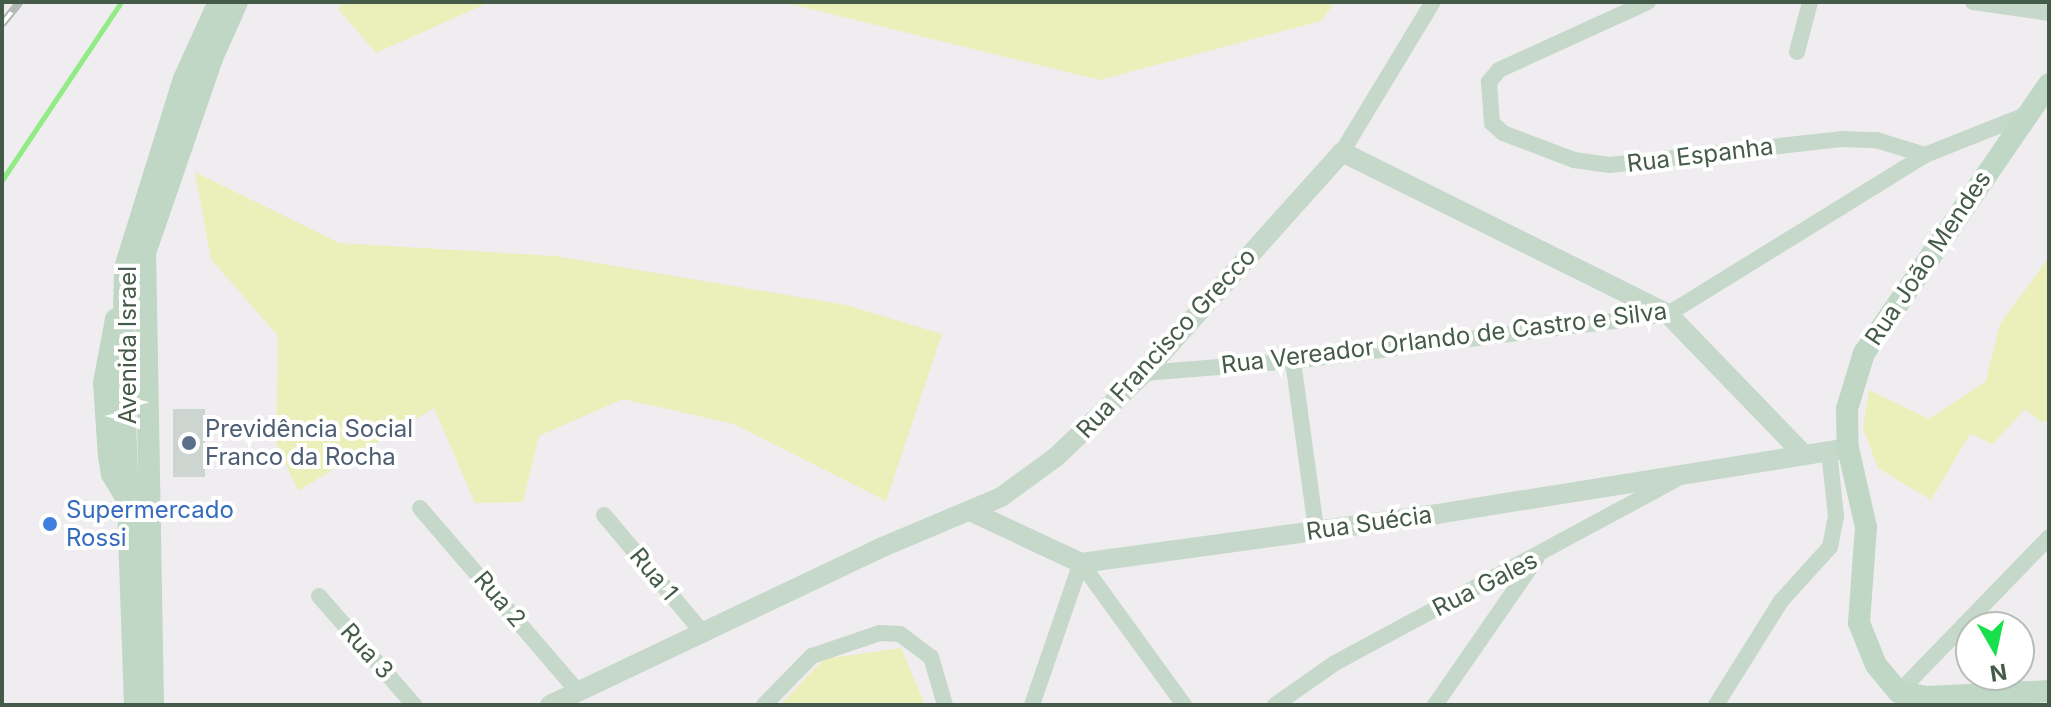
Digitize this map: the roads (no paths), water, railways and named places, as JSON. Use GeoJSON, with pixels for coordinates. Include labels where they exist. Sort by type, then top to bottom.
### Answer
{"type":"FeatureCollection","features":[{"type":"Feature","properties":{"kind":"main road","name":"Avenida Israel"},"geometry":{"type":"LineString","coordinates":[[135,705],[131,505],[119,460],[125,291],[130,246],[184,79],[219,2]]}},
{"type":"Feature","properties":{"kind":"main road","name":"Avenida Israel"},"geometry":{"type":"LineString","coordinates":[[153,705],[145,253],[212,58],[237,2]]}},
{"type":"Feature","properties":{"kind":"main road","name":"Rua João Mendes"},"geometry":{"type":"LineString","coordinates":[[1893,698],[1866,649],[1859,623],[1866,527],[1839,449],[1847,409],[1864,353],[2049,84]]}},
{"type":"Feature","properties":{"kind":"main road"},"geometry":{"type":"LineString","coordinates":[[125,291],[106,349],[119,460],[142,454],[146,443]]}},
{"type":"Feature","properties":{"kind":"main road"},"geometry":{"type":"LineString","coordinates":[[123,359],[146,393]]}},
{"type":"Feature","properties":{"kind":"main road"},"geometry":{"type":"LineString","coordinates":[[1893,698],[2049,691]]}},
{"type":"Feature","properties":{"kind":"street","name":"Rua Francisco Grecco"},"geometry":{"type":"LineString","coordinates":[[550,705],[878,549],[972,512],[1056,457],[1144,373],[1342,152],[1433,2]]}},
{"type":"Feature","properties":{"kind":"street","name":"Rua Espanha"},"geometry":{"type":"LineString","coordinates":[[1648,2],[1499,70],[1489,82],[1492,123],[1503,133],[1574,160],[1610,165],[1658,163],[1841,139],[1876,140],[1925,155]]}},
{"type":"Feature","properties":{"kind":"street"},"geometry":{"type":"LineString","coordinates":[[1797,52],[1810,2]]}},
{"type":"Feature","properties":{"kind":"street"},"geometry":{"type":"LineString","coordinates":[[1973,2],[2049,13]]}},
{"type":"Feature","properties":{"kind":"street","name":"Rua Vereador Orlando de Castro e Silva"},"geometry":{"type":"LineString","coordinates":[[1144,373],[1293,361],[1668,314],[1925,155],[2028,114]]}},
{"type":"Feature","properties":{"kind":"street"},"geometry":{"type":"LineString","coordinates":[[1342,152],[1668,314],[1804,455]]}},
{"type":"Feature","properties":{"kind":"street"},"geometry":{"type":"LineString","coordinates":[[1293,361],[1316,530]]}},
{"type":"Feature","properties":{"kind":"street"},"geometry":{"type":"LineString","coordinates":[[1716,705],[1781,601],[1830,547],[1836,516],[1839,449]]}},
{"type":"Feature","properties":{"kind":"street","name":"Rua Suécia"},"geometry":{"type":"LineString","coordinates":[[1081,563],[1839,449]]}},
{"type":"Feature","properties":{"kind":"street","name":"Rua Gales"},"geometry":{"type":"LineString","coordinates":[[1275,705],[1335,663],[1536,559],[1699,468]]}},
{"type":"Feature","properties":{"kind":"street","name":"Rua 2"},"geometry":{"type":"LineString","coordinates":[[420,508],[578,692]]}},
{"type":"Feature","properties":{"kind":"street"},"geometry":{"type":"LineString","coordinates":[[972,512],[1081,563],[1184,705]]}},
{"type":"Feature","properties":{"kind":"street","name":"Rua 1"},"geometry":{"type":"LineString","coordinates":[[604,515],[704,634]]}},
{"type":"Feature","properties":{"kind":"street"},"geometry":{"type":"LineString","coordinates":[[1893,698],[2049,537]]}},
{"type":"Feature","properties":{"kind":"street"},"geometry":{"type":"LineString","coordinates":[[1435,705],[1536,559]]}},
{"type":"Feature","properties":{"kind":"street"},"geometry":{"type":"LineString","coordinates":[[1032,705],[1081,563]]}},
{"type":"Feature","properties":{"kind":"street","name":"Rua 3"},"geometry":{"type":"LineString","coordinates":[[319,596],[414,705]]}},
{"type":"Feature","properties":{"kind":"street"},"geometry":{"type":"LineString","coordinates":[[764,705],[812,656],[880,633],[900,634],[931,657],[945,705]]}},
{"type":"Feature","properties":{"kind":"waterway"},"geometry":{"type":"LineString","coordinates":[[2,180],[121,2]]}},
{"type":"Feature","properties":{"kind":"railway"},"geometry":{"type":"LineString","coordinates":[[2,24],[20,2]]}},
{"type":"Feature","properties":{"kind":"place","name":"Previdência Social Franco da Rocha"},"geometry":{"type":"Point","coordinates":[189,443]}},
{"type":"Feature","properties":{"kind":"place","name":"Supermercado Rossi"},"geometry":{"type":"Point","coordinates":[50,524]}}]}
